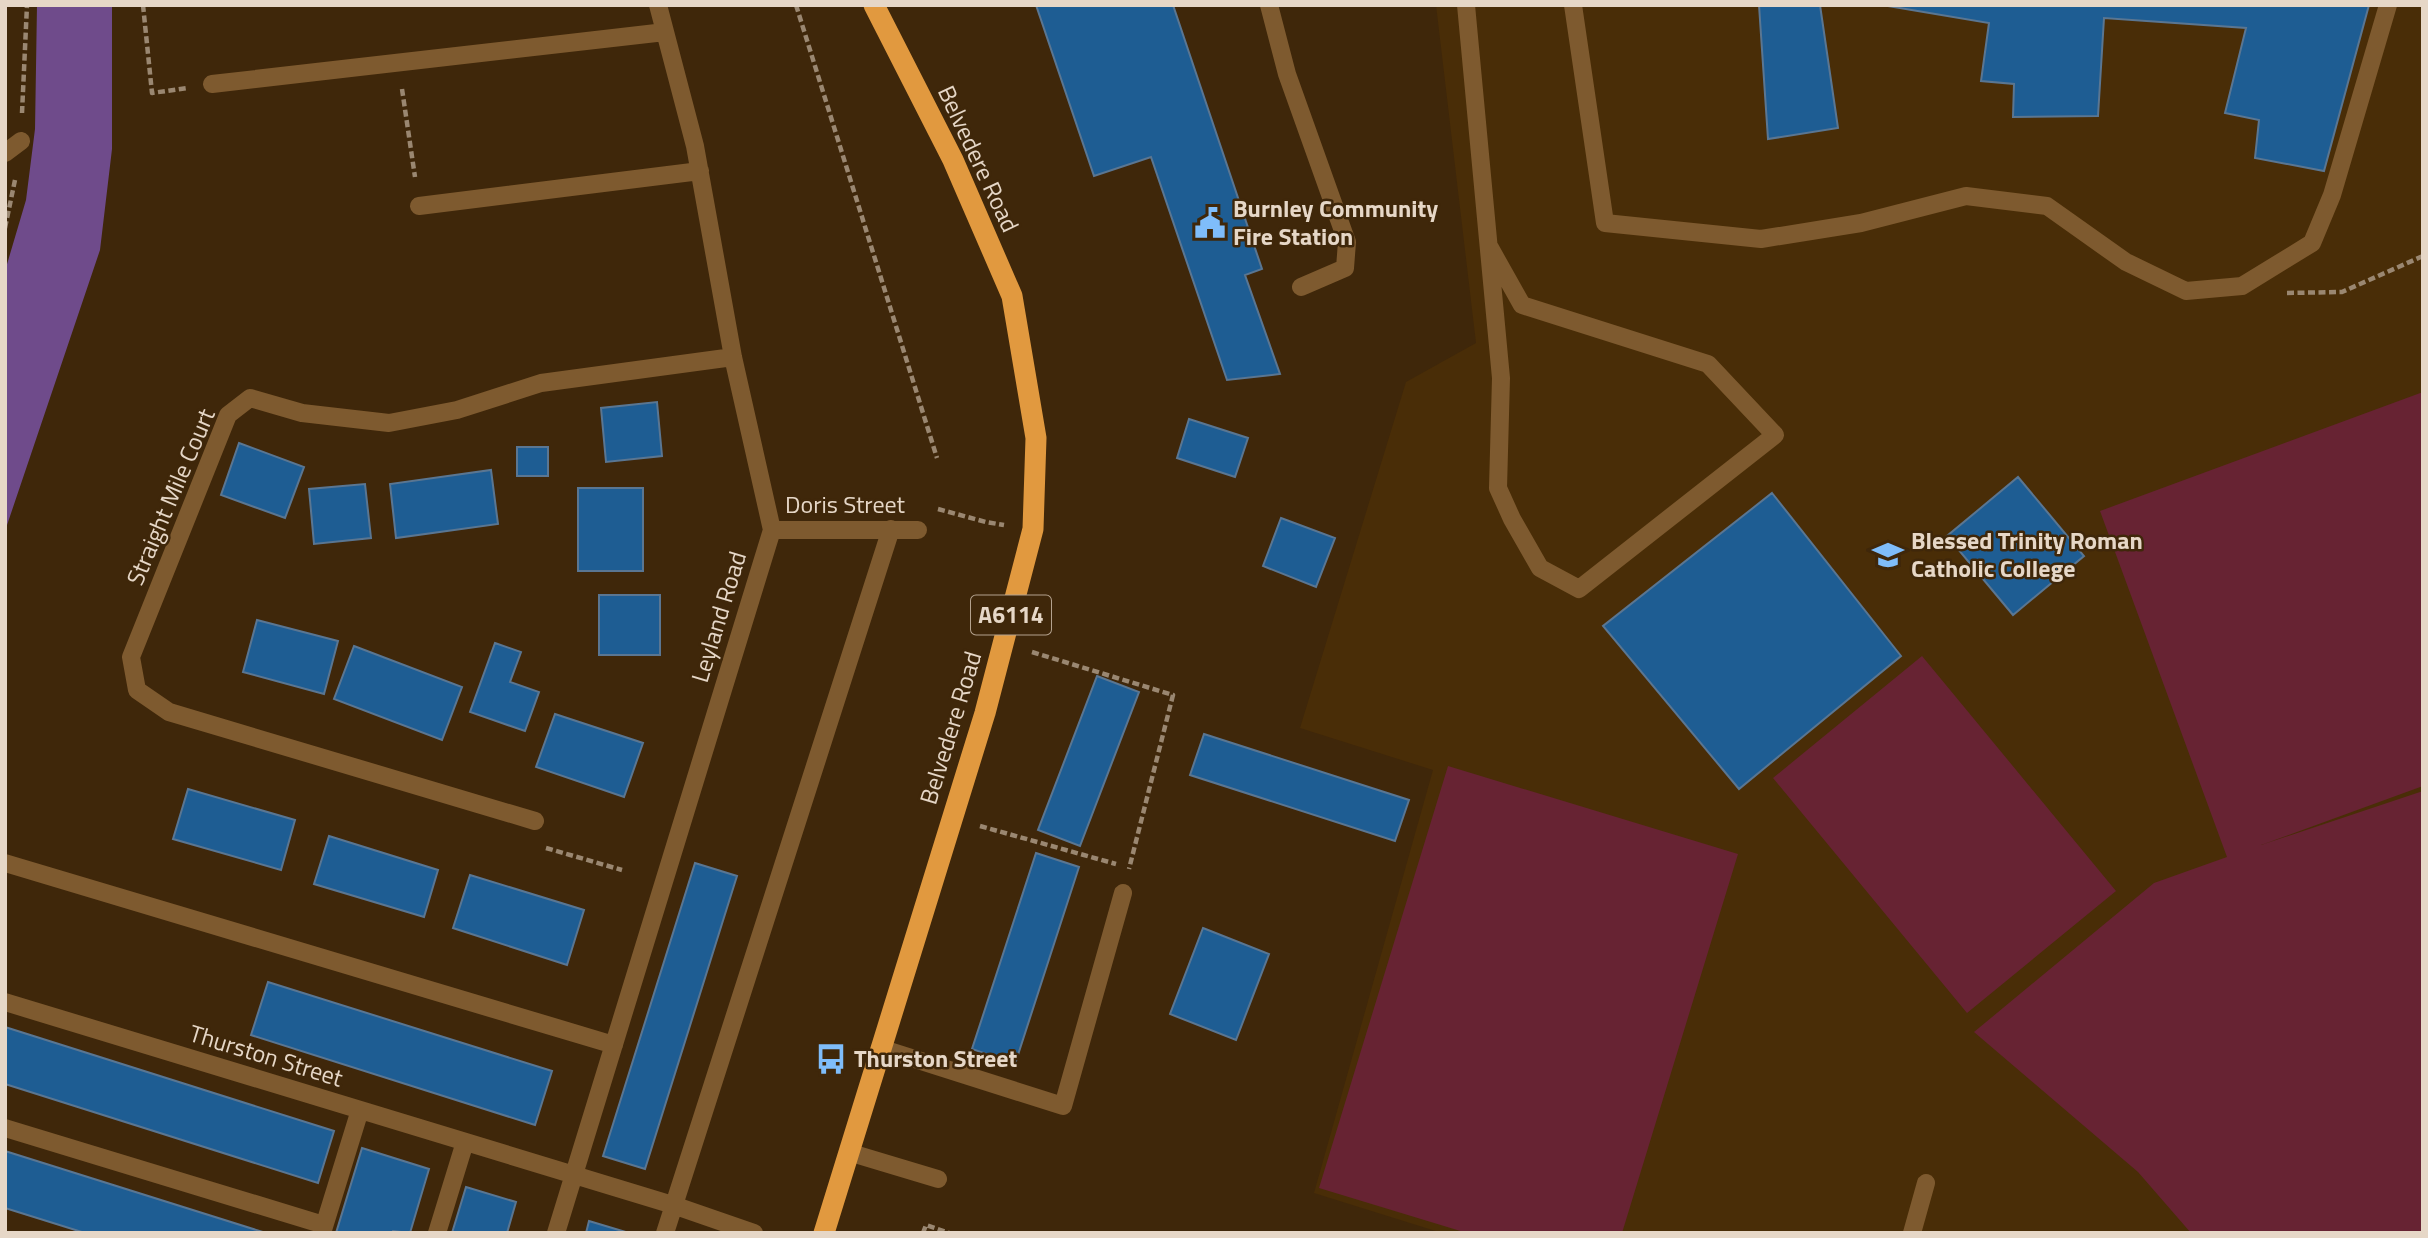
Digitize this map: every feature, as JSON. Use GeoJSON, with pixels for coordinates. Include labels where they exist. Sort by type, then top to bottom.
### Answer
{"type":"FeatureCollection","features":[{"type":"Feature","properties":{"kind":"highway","name":"Belvedere Road"},"geometry":{"type":"LineString","coordinates":[[824,1233],[1004,644],[1033,529],[1036,438],[1012,296],[953,160],[874,5]]}},
{"type":"Feature","properties":{"kind":"street","name":"Leyland Road"},"geometry":{"type":"LineString","coordinates":[[556,1233],[772,530],[733,357],[695,146],[658,5]]}},
{"type":"Feature","properties":{"kind":"street"},"geometry":{"type":"LineString","coordinates":[[1269,5],[1287,74],[1347,242],[1345,268],[1301,287]]}},
{"type":"Feature","properties":{"kind":"street"},"geometry":{"type":"LineString","coordinates":[[1466,5],[1501,378],[1498,488],[1511,519],[1540,568],[1579,589],[1775,435],[1708,364],[1521,305],[1490,248]]}},
{"type":"Feature","properties":{"kind":"street"},"geometry":{"type":"LineString","coordinates":[[1573,5],[1605,223],[1761,239],[1861,223],[1966,196],[2047,206],[2126,262],[2186,291],[2242,286],[2312,243],[2332,195],[2388,5]]}},
{"type":"Feature","properties":{"kind":"street"},"geometry":{"type":"LineString","coordinates":[[212,84],[665,32]]}},
{"type":"Feature","properties":{"kind":"street"},"geometry":{"type":"LineString","coordinates":[[5,153],[21,141]]}},
{"type":"Feature","properties":{"kind":"street"},"geometry":{"type":"LineString","coordinates":[[419,206],[700,171]]}},
{"type":"Feature","properties":{"kind":"street","name":"Straight Mile Court"},"geometry":{"type":"LineString","coordinates":[[536,821],[169,712],[137,690],[131,657],[228,415],[250,398],[302,413],[389,422],[457,410],[541,383],[733,357]]}},
{"type":"Feature","properties":{"kind":"street"},"geometry":{"type":"LineString","coordinates":[[664,1233],[891,529]]}},
{"type":"Feature","properties":{"kind":"street","name":"Doris Street"},"geometry":{"type":"LineString","coordinates":[[772,530],[918,530]]}},
{"type":"Feature","properties":{"kind":"street"},"geometry":{"type":"LineString","coordinates":[[5,863],[614,1045]]}},
{"type":"Feature","properties":{"kind":"street"},"geometry":{"type":"LineString","coordinates":[[880,1048],[1063,1106],[1123,893]]}},
{"type":"Feature","properties":{"kind":"street","name":"Thurston Street"},"geometry":{"type":"LineString","coordinates":[[5,1003],[673,1205],[754,1233]]}},
{"type":"Feature","properties":{"kind":"street"},"geometry":{"type":"LineString","coordinates":[[5,1128],[323,1229],[360,1110]]}},
{"type":"Feature","properties":{"kind":"street"},"geometry":{"type":"LineString","coordinates":[[437,1233],[465,1142]]}},
{"type":"Feature","properties":{"kind":"street"},"geometry":{"type":"LineString","coordinates":[[848,1152],[938,1179]]}},
{"type":"Feature","properties":{"kind":"street"},"geometry":{"type":"LineString","coordinates":[[1912,1233],[1926,1183]]}},
{"type":"Feature","properties":{"kind":"path"},"geometry":{"type":"LineString","coordinates":[[143,5],[152,93],[212,84]]}},
{"type":"Feature","properties":{"kind":"path"},"geometry":{"type":"LineString","coordinates":[[796,5],[937,458]]}},
{"type":"Feature","properties":{"kind":"path"},"geometry":{"type":"LineString","coordinates":[[398,63],[419,206]]}},
{"type":"Feature","properties":{"kind":"path"},"geometry":{"type":"LineString","coordinates":[[2242,286],[2264,293],[2342,292],[2423,256]]}},
{"type":"Feature","properties":{"kind":"path"},"geometry":{"type":"LineString","coordinates":[[918,530],[924,505],[986,522],[1033,529]]}},
{"type":"Feature","properties":{"kind":"path"},"geometry":{"type":"LineString","coordinates":[[1004,644],[1173,695],[1123,893]]}},
{"type":"Feature","properties":{"kind":"path"},"geometry":{"type":"LineString","coordinates":[[952,818],[1130,868]]}},
{"type":"Feature","properties":{"kind":"path"},"geometry":{"type":"LineString","coordinates":[[546,848],[622,870]]}},
{"type":"Feature","properties":{"kind":"path"},"geometry":{"type":"LineString","coordinates":[[923,1233],[926,1226],[949,1233]]}},
{"type":"Feature","properties":{"kind":"shaded area"},"geometry":{"type":"Polygon","coordinates":[[[37,5],[112,5],[112,149],[100,250],[5,531],[5,271],[26,200],[35,129],[37,5]]]}},
{"type":"Feature","properties":{"kind":"shaded area","name":"Blessed Trinity Roman Catholic College"},"geometry":{"type":"Polygon","coordinates":[[[1436,5],[2423,5],[2423,1233],[1442,1233],[1314,1193],[1433,770],[1300,728],[1406,382],[1476,343],[1436,5]]]}},
{"type":"Feature","properties":{"kind":"shaded area"},"geometry":{"type":"Polygon","coordinates":[[[2423,392],[2423,786],[2261,845],[2423,791],[2423,1233],[2191,1233],[2138,1172],[1974,1032],[2154,883],[2227,857],[2100,511],[2423,392]]]}},
{"type":"Feature","properties":{"kind":"shaded area"},"geometry":{"type":"Polygon","coordinates":[[[1922,656],[2116,891],[1967,1013],[1773,778],[1922,656]]]}},
{"type":"Feature","properties":{"kind":"shaded area"},"geometry":{"type":"Polygon","coordinates":[[[1448,766],[1738,854],[1622,1233],[1467,1233],[1319,1188],[1448,766]]]}},
{"type":"Feature","properties":{"kind":"building","name":"Burnley Community Fire Station"},"geometry":{"type":"Polygon","coordinates":[[[1036,5],[1173,5],[1262,269],[1245,275],[1280,374],[1227,380],[1151,157],[1094,176],[1036,5]]]}},
{"type":"Feature","properties":{"kind":"building"},"geometry":{"type":"Polygon","coordinates":[[[1759,5],[1820,5],[1838,128],[1768,139],[1759,5]]]}},
{"type":"Feature","properties":{"kind":"building"},"geometry":{"type":"Polygon","coordinates":[[[1882,5],[2369,5],[2324,171],[2255,158],[2259,120],[2225,113],[2246,28],[2104,18],[2098,116],[2013,117],[2014,84],[1981,81],[1989,23],[1882,5]]]}},
{"type":"Feature","properties":{"kind":"building"},"geometry":{"type":"Polygon","coordinates":[[[657,402],[662,456],[606,462],[601,408],[657,402]]]}},
{"type":"Feature","properties":{"kind":"building"},"geometry":{"type":"Polygon","coordinates":[[[1189,419],[1248,438],[1235,477],[1177,458],[1189,419]]]}},
{"type":"Feature","properties":{"kind":"building"},"geometry":{"type":"Polygon","coordinates":[[[239,443],[304,467],[285,518],[221,495],[239,443]]]}},
{"type":"Feature","properties":{"kind":"building"},"geometry":{"type":"Polygon","coordinates":[[[517,447],[548,447],[548,476],[517,476],[517,447]]]}},
{"type":"Feature","properties":{"kind":"building"},"geometry":{"type":"Polygon","coordinates":[[[491,470],[498,524],[396,538],[390,484],[491,470]]]}},
{"type":"Feature","properties":{"kind":"building"},"geometry":{"type":"Polygon","coordinates":[[[2018,477],[2084,556],[2013,615],[1947,536],[2018,477]]]}},
{"type":"Feature","properties":{"kind":"building"},"geometry":{"type":"Polygon","coordinates":[[[365,484],[371,538],[314,544],[309,489],[365,484]]]}},
{"type":"Feature","properties":{"kind":"building"},"geometry":{"type":"Polygon","coordinates":[[[578,488],[643,488],[643,571],[578,571],[578,488]]]}},
{"type":"Feature","properties":{"kind":"building"},"geometry":{"type":"Polygon","coordinates":[[[1772,493],[1901,656],[1739,789],[1603,626],[1772,493]]]}},
{"type":"Feature","properties":{"kind":"building"},"geometry":{"type":"Polygon","coordinates":[[[1281,518],[1335,538],[1316,587],[1263,566],[1281,518]]]}},
{"type":"Feature","properties":{"kind":"building"},"geometry":{"type":"Polygon","coordinates":[[[599,595],[660,595],[660,655],[599,655],[599,595]]]}},
{"type":"Feature","properties":{"kind":"building"},"geometry":{"type":"Polygon","coordinates":[[[257,620],[338,641],[324,694],[243,672],[257,620]]]}},
{"type":"Feature","properties":{"kind":"building"},"geometry":{"type":"Polygon","coordinates":[[[495,643],[521,652],[510,682],[539,692],[525,731],[470,712],[495,643]]]}},
{"type":"Feature","properties":{"kind":"building"},"geometry":{"type":"Polygon","coordinates":[[[354,646],[462,687],[442,740],[334,699],[354,646]]]}},
{"type":"Feature","properties":{"kind":"building"},"geometry":{"type":"Polygon","coordinates":[[[1097,676],[1139,692],[1080,846],[1038,830],[1097,676]]]}},
{"type":"Feature","properties":{"kind":"building"},"geometry":{"type":"Polygon","coordinates":[[[555,714],[643,743],[624,797],[536,767],[555,714]]]}},
{"type":"Feature","properties":{"kind":"building"},"geometry":{"type":"Polygon","coordinates":[[[1204,734],[1409,800],[1395,841],[1190,775],[1204,734]]]}},
{"type":"Feature","properties":{"kind":"building"},"geometry":{"type":"Polygon","coordinates":[[[188,789],[295,820],[281,870],[173,839],[188,789]]]}},
{"type":"Feature","properties":{"kind":"building"},"geometry":{"type":"Polygon","coordinates":[[[329,836],[438,870],[424,917],[314,884],[329,836]]]}},
{"type":"Feature","properties":{"kind":"building"},"geometry":{"type":"Polygon","coordinates":[[[1036,853],[1079,867],[1015,1064],[972,1049],[1036,853]]]}},
{"type":"Feature","properties":{"kind":"building"},"geometry":{"type":"Polygon","coordinates":[[[695,863],[737,876],[645,1169],[603,1156],[695,863]]]}},
{"type":"Feature","properties":{"kind":"building"},"geometry":{"type":"Polygon","coordinates":[[[470,875],[584,910],[567,965],[453,928],[470,875]]]}},
{"type":"Feature","properties":{"kind":"building"},"geometry":{"type":"Polygon","coordinates":[[[1203,928],[1269,954],[1236,1040],[1170,1014],[1203,928]]]}},
{"type":"Feature","properties":{"kind":"building"},"geometry":{"type":"Polygon","coordinates":[[[268,982],[552,1071],[535,1125],[251,1035],[268,982]]]}},
{"type":"Feature","properties":{"kind":"building"},"geometry":{"type":"Polygon","coordinates":[[[5,1027],[334,1131],[318,1183],[5,1084],[5,1027]]]}},
{"type":"Feature","properties":{"kind":"building"},"geometry":{"type":"Polygon","coordinates":[[[362,1148],[429,1169],[410,1233],[336,1233],[362,1148]]]}},
{"type":"Feature","properties":{"kind":"building"},"geometry":{"type":"Polygon","coordinates":[[[5,1151],[266,1233],[85,1233],[5,1208],[5,1151]]]}},
{"type":"Feature","properties":{"kind":"building"},"geometry":{"type":"Polygon","coordinates":[[[466,1187],[516,1202],[507,1233],[452,1233],[466,1187]]]}},
{"type":"Feature","properties":{"kind":"building"},"geometry":{"type":"Polygon","coordinates":[[[589,1221],[629,1233],[586,1233],[589,1221]]]}},
{"type":"Feature","properties":{"kind":"place","name":"Burnley Community Fire Station"},"geometry":{"type":"Point","coordinates":[1210,223]}},
{"type":"Feature","properties":{"kind":"place","name":"Blessed Trinity Roman Catholic College"},"geometry":{"type":"Point","coordinates":[1888,555]}},
{"type":"Feature","properties":{"kind":"place","name":"Thurston Street"},"geometry":{"type":"Point","coordinates":[831,1059]}}]}
